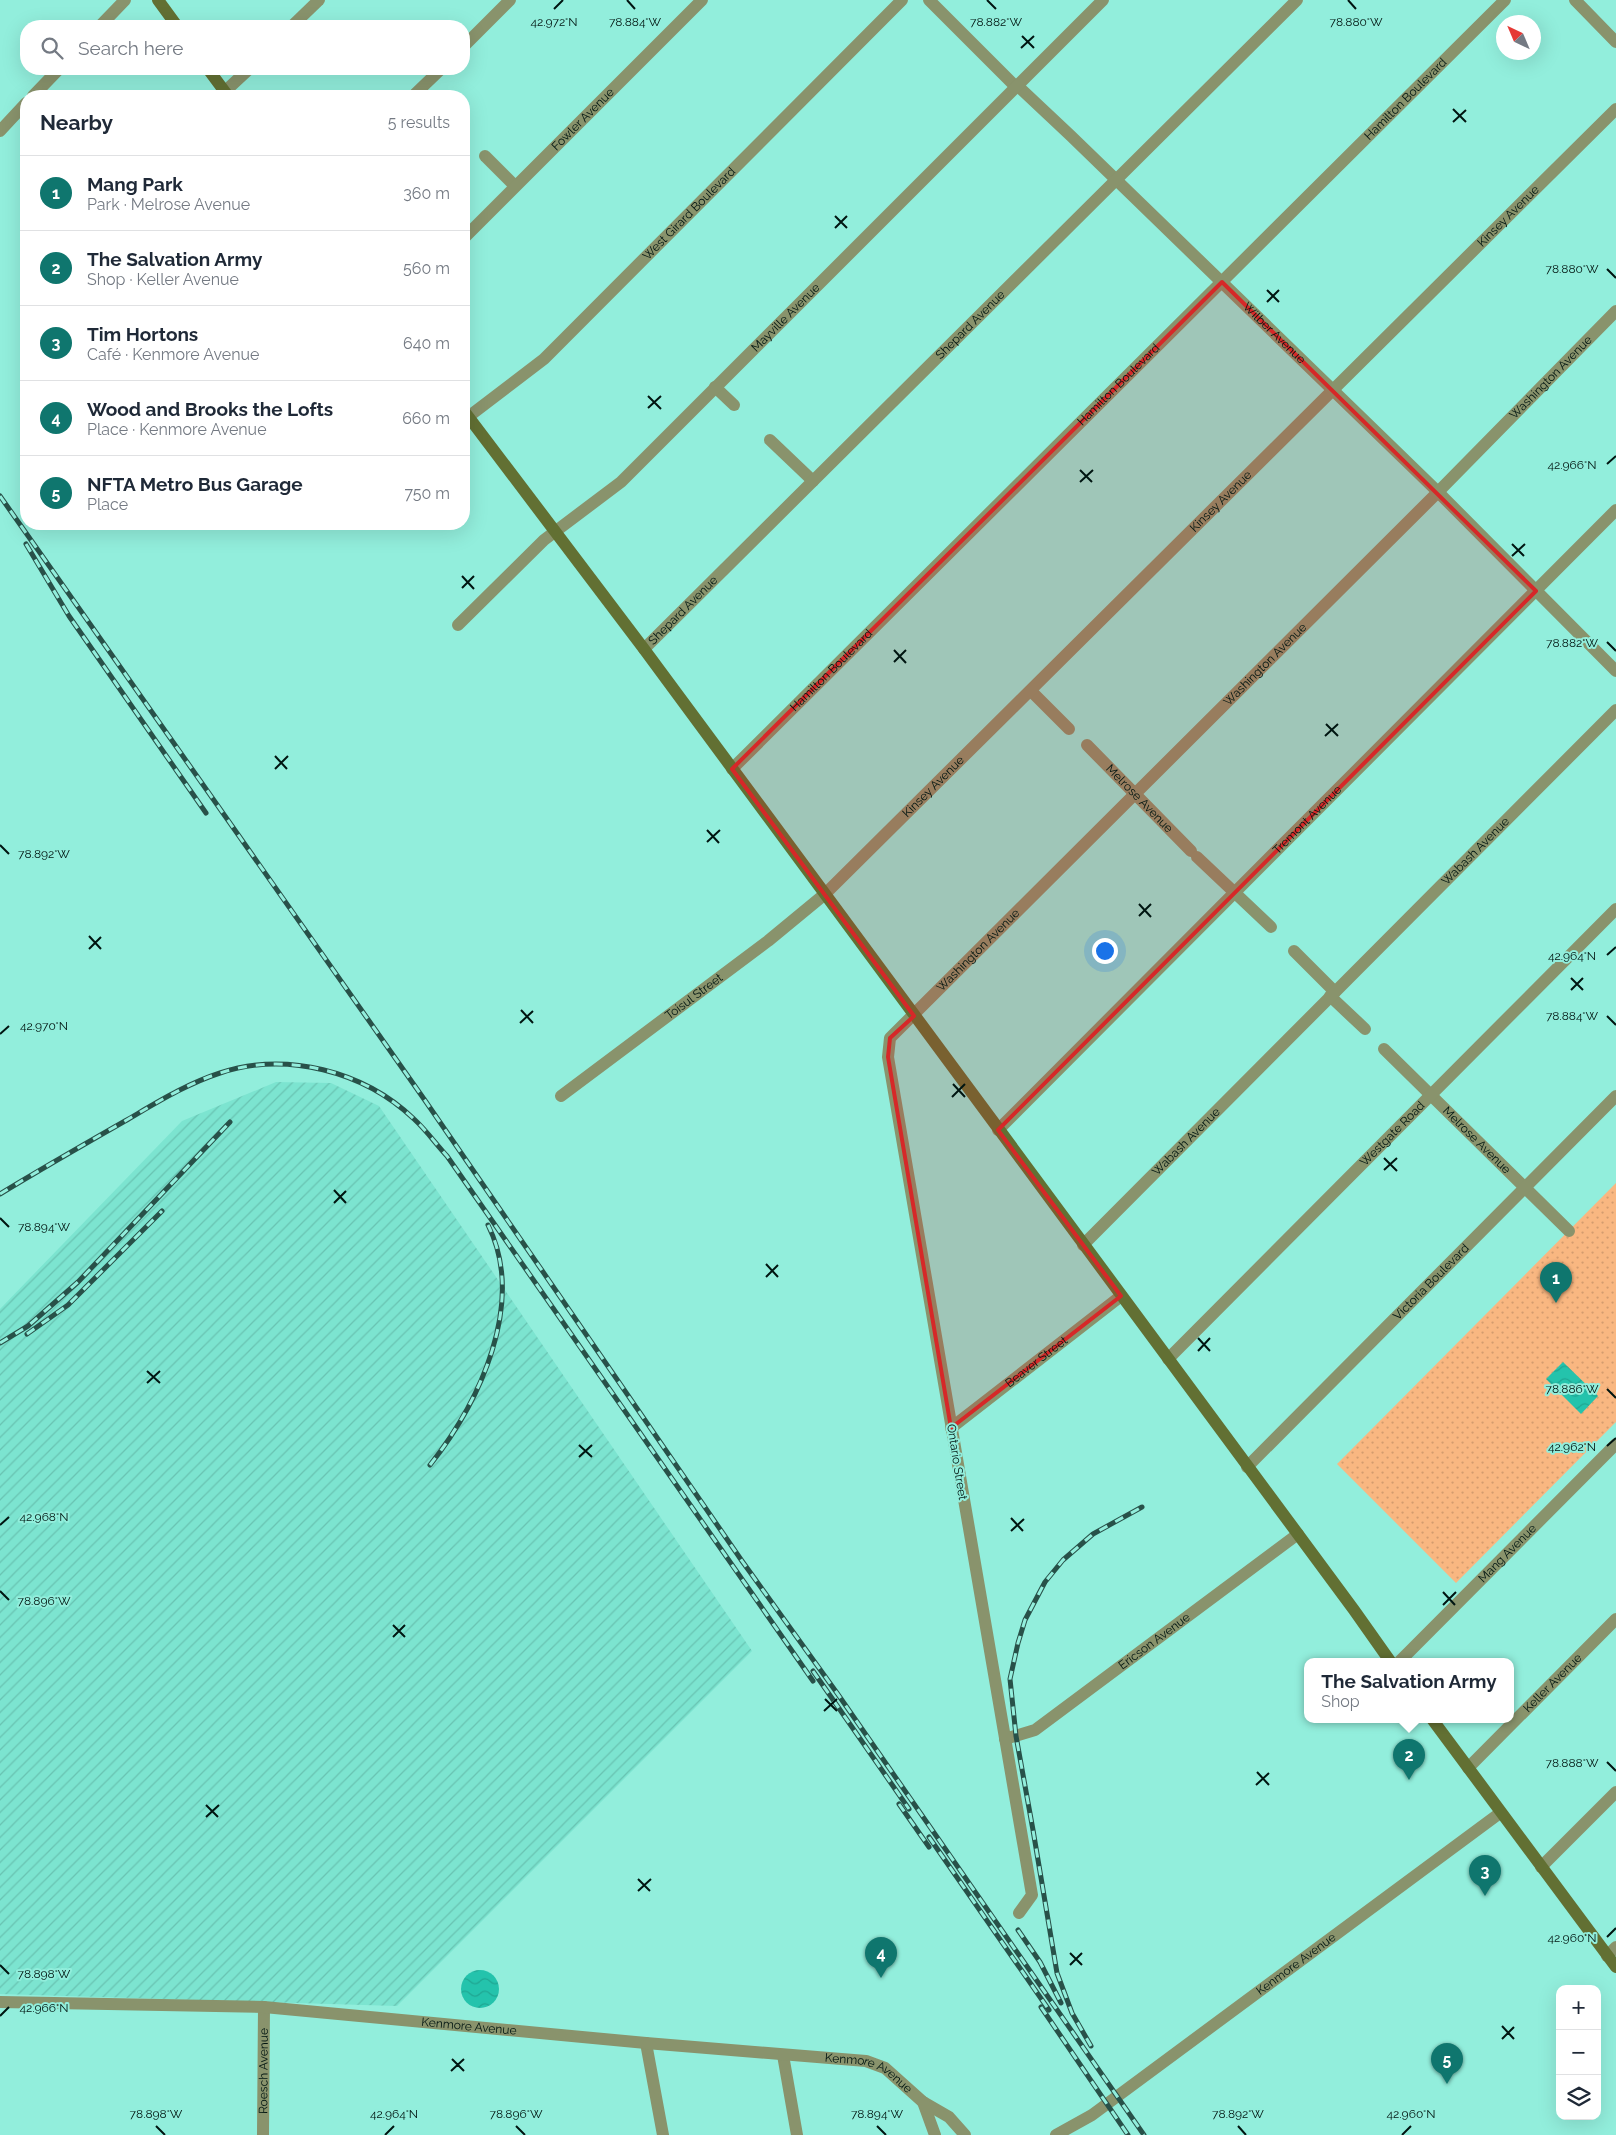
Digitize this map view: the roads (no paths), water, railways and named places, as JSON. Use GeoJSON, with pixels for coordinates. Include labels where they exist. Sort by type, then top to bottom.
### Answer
{"type":"FeatureCollection","features":[{"type":"Feature","properties":{"kind":"main road"},"geometry":{"type":"LineString","coordinates":[[158,0],[173,20]]}},
{"type":"Feature","properties":{"kind":"main road"},"geometry":{"type":"LineString","coordinates":[[212,75],[221,90]]}},
{"type":"Feature","properties":{"kind":"main road"},"geometry":{"type":"LineString","coordinates":[[470,419],[644,649],[1388,1658]]}},
{"type":"Feature","properties":{"kind":"main road"},"geometry":{"type":"LineString","coordinates":[[1435,1723],[1541,1867],[1612,1951],[1616,1967]]}},
{"type":"Feature","properties":{"kind":"street"},"geometry":{"type":"LineString","coordinates":[[106,20],[125,0]]}},
{"type":"Feature","properties":{"kind":"street"},"geometry":{"type":"LineString","coordinates":[[298,20],[319,0]]}},
{"type":"Feature","properties":{"kind":"street"},"geometry":{"type":"LineString","coordinates":[[470,40],[510,0]]}},
{"type":"Feature","properties":{"kind":"street","name":"Fowler Avenue"},"geometry":{"type":"LineString","coordinates":[[470,232],[702,0]]}},
{"type":"Feature","properties":{"kind":"street","name":"West Girard Boulevard"},"geometry":{"type":"LineString","coordinates":[[470,411],[544,359],[902,0]]}},
{"type":"Feature","properties":{"kind":"street","name":"Wilber Avenue"},"geometry":{"type":"LineString","coordinates":[[929,0],[1438,492],[1616,671]]}},
{"type":"Feature","properties":{"kind":"street","name":"Mayville Avenue"},"geometry":{"type":"LineString","coordinates":[[458,625],[544,540],[621,482],[1102,0]]}},
{"type":"Feature","properties":{"kind":"street","name":"Shepard Avenue"},"geometry":{"type":"LineString","coordinates":[[644,649],[1297,0]]}},
{"type":"Feature","properties":{"kind":"street","name":"Hamilton Boulevard"},"geometry":{"type":"LineString","coordinates":[[732,769],[1505,0]]}},
{"type":"Feature","properties":{"kind":"street"},"geometry":{"type":"LineString","coordinates":[[1575,0],[1616,42]]}},
{"type":"Feature","properties":{"kind":"street"},"geometry":{"type":"LineString","coordinates":[[39,90],[53,75]]}},
{"type":"Feature","properties":{"kind":"street"},"geometry":{"type":"LineString","coordinates":[[229,90],[243,75]]}},
{"type":"Feature","properties":{"kind":"street"},"geometry":{"type":"LineString","coordinates":[[419,90],[435,75]]}},
{"type":"Feature","properties":{"kind":"street"},"geometry":{"type":"LineString","coordinates":[[0,131],[20,109]]}},
{"type":"Feature","properties":{"kind":"street","name":"Kinsey Avenue"},"geometry":{"type":"LineString","coordinates":[[825,894],[1616,109]]}},
{"type":"Feature","properties":{"kind":"street"},"geometry":{"type":"LineString","coordinates":[[485,156],[515,186]]}},
{"type":"Feature","properties":{"kind":"street","name":"Washington Avenue"},"geometry":{"type":"LineString","coordinates":[[914,1016],[1438,492],[1616,311]]}},
{"type":"Feature","properties":{"kind":"street"},"geometry":{"type":"LineString","coordinates":[[715,387],[734,405]]}},
{"type":"Feature","properties":{"kind":"street"},"geometry":{"type":"LineString","coordinates":[[770,440],[813,481]]}},
{"type":"Feature","properties":{"kind":"street","name":"Tremont Avenue"},"geometry":{"type":"LineString","coordinates":[[998,1130],[1616,510]]}},
{"type":"Feature","properties":{"kind":"street"},"geometry":{"type":"LineString","coordinates":[[1031,691],[1069,729]]}},
{"type":"Feature","properties":{"kind":"street","name":"Wabash Avenue"},"geometry":{"type":"LineString","coordinates":[[1083,1245],[1616,710]]}},
{"type":"Feature","properties":{"kind":"street","name":"Melrose Avenue"},"geometry":{"type":"LineString","coordinates":[[1087,745],[1170,831],[1271,927]]}},
{"type":"Feature","properties":{"kind":"street","name":"Toisul Street"},"geometry":{"type":"LineString","coordinates":[[560,1096],[768,942],[825,894]]}},
{"type":"Feature","properties":{"kind":"street","name":"Westgate Road"},"geometry":{"type":"LineString","coordinates":[[1168,1359],[1616,909]]}},
{"type":"Feature","properties":{"kind":"street"},"geometry":{"type":"LineString","coordinates":[[1294,951],[1365,1029]]}},
{"type":"Feature","properties":{"kind":"street","name":"Ontario Street"},"geometry":{"type":"LineString","coordinates":[[914,1016],[890,1038],[888,1057],[1032,1894],[1019,1913]]}},
{"type":"Feature","properties":{"kind":"street","name":"Melrose Avenue"},"geometry":{"type":"LineString","coordinates":[[1384,1049],[1569,1231]]}},
{"type":"Feature","properties":{"kind":"street","name":"Victoria Boulevard"},"geometry":{"type":"LineString","coordinates":[[1247,1466],[1616,1096]]}},
{"type":"Feature","properties":{"kind":"street","name":"Beaver Street"},"geometry":{"type":"LineString","coordinates":[[951,1428],[1121,1296]]}},
{"type":"Feature","properties":{"kind":"street","name":"Mang Avenue"},"geometry":{"type":"LineString","coordinates":[[1403,1658],[1616,1444]]}},
{"type":"Feature","properties":{"kind":"street","name":"Ericson Avenue"},"geometry":{"type":"LineString","coordinates":[[1004,1739],[1034,1730],[1298,1534]]}},
{"type":"Feature","properties":{"kind":"street","name":"Keller Avenue"},"geometry":{"type":"LineString","coordinates":[[1514,1722],[1616,1619]]}},
{"type":"Feature","properties":{"kind":"street","name":"Keller Avenue"},"geometry":{"type":"LineString","coordinates":[[1468,1768],[1513,1723]]}},
{"type":"Feature","properties":{"kind":"street"},"geometry":{"type":"LineString","coordinates":[[1541,1867],[1616,1792]]}},
{"type":"Feature","properties":{"kind":"street","name":"Kenmore Avenue"},"geometry":{"type":"LineString","coordinates":[[1056,2135],[1092,2115],[1500,1813]]}},
{"type":"Feature","properties":{"kind":"street","name":"Kenmore Avenue"},"geometry":{"type":"LineString","coordinates":[[0,2002],[264,2007],[646,2043],[866,2061],[885,2068],[923,2102],[949,2117],[965,2135]]}},
{"type":"Feature","properties":{"kind":"street","name":"Roesch Avenue"},"geometry":{"type":"LineString","coordinates":[[263,2135],[264,2007]]}},
{"type":"Feature","properties":{"kind":"street"},"geometry":{"type":"LineString","coordinates":[[646,2043],[663,2135]]}},
{"type":"Feature","properties":{"kind":"street"},"geometry":{"type":"LineString","coordinates":[[783,2055],[797,2135]]}},
{"type":"Feature","properties":{"kind":"street","name":"Kenmore Avenue"},"geometry":{"type":"LineString","coordinates":[[923,2102],[935,2135]]}},
{"type":"Feature","properties":{"kind":"street","name":"Kenmore Avenue"},"geometry":{"type":"LineString","coordinates":[[1073,2135],[1092,2115]]}},
{"type":"Feature","properties":{"kind":"water"},"geometry":{"type":"Polygon","coordinates":[[[1563,1362],[1598,1396],[1581,1414],[1546,1379],[1563,1362]]]}},
{"type":"Feature","properties":{"kind":"water"},"geometry":{"type":"Polygon","coordinates":[[[480,1970],[494,1975],[499,1989],[494,2003],[480,2008],[466,2003],[461,1989],[466,1975],[480,1970]]]}},
{"type":"Feature","properties":{"kind":"railway"},"geometry":{"type":"LineString","coordinates":[[0,496],[20,524]]}},
{"type":"Feature","properties":{"kind":"railway"},"geometry":{"type":"LineString","coordinates":[[24,530],[424,1099],[742,1561],[837,1693],[1144,2135]]}},
{"type":"Feature","properties":{"kind":"railway"},"geometry":{"type":"LineString","coordinates":[[26,544],[69,616],[206,813]]}},
{"type":"Feature","properties":{"kind":"railway"},"geometry":{"type":"LineString","coordinates":[[0,1194],[171,1094],[220,1073],[245,1067],[271,1064],[297,1065],[323,1070],[372,1088],[394,1102],[414,1119],[447,1156],[813,1681]]}},
{"type":"Feature","properties":{"kind":"railway"},"geometry":{"type":"LineString","coordinates":[[0,1343],[28,1326],[78,1282],[230,1122]]}},
{"type":"Feature","properties":{"kind":"railway"},"geometry":{"type":"LineString","coordinates":[[27,1334],[68,1305],[162,1211]]}},
{"type":"Feature","properties":{"kind":"railway"},"geometry":{"type":"LineString","coordinates":[[430,1465],[465,1412],[480,1382],[492,1351],[500,1319],[502,1287],[499,1255],[488,1225]]}},
{"type":"Feature","properties":{"kind":"railway"},"geometry":{"type":"LineString","coordinates":[[1091,2046],[1072,2013],[1057,1973],[1016,1736],[1010,1679],[1025,1620],[1045,1582],[1063,1560],[1093,1534],[1142,1507]]}},
{"type":"Feature","properties":{"kind":"railway"},"geometry":{"type":"LineString","coordinates":[[813,1671],[909,1809]]}},
{"type":"Feature","properties":{"kind":"railway"},"geometry":{"type":"LineString","coordinates":[[899,1804],[929,1847]]}},
{"type":"Feature","properties":{"kind":"railway"},"geometry":{"type":"LineString","coordinates":[[929,1837],[1049,2010]]}},
{"type":"Feature","properties":{"kind":"railway"},"geometry":{"type":"LineString","coordinates":[[1018,1930],[1040,1962],[1061,2003]]}},
{"type":"Feature","properties":{"kind":"railway"},"geometry":{"type":"LineString","coordinates":[[1041,2007],[1128,2135]]}},
{"type":"Feature","properties":{"kind":"place","name":"Mang Park"},"geometry":{"type":"Point","coordinates":[1556,1303]}},
{"type":"Feature","properties":{"kind":"place","name":"The Salvation Army"},"geometry":{"type":"Point","coordinates":[1409,1780]}},
{"type":"Feature","properties":{"kind":"place","name":"Tim Hortons"},"geometry":{"type":"Point","coordinates":[1485,1896]}},
{"type":"Feature","properties":{"kind":"place","name":"Wood and Brooks the Lofts"},"geometry":{"type":"Point","coordinates":[881,1978]}},
{"type":"Feature","properties":{"kind":"place","name":"NFTA Metro Bus Garage"},"geometry":{"type":"Point","coordinates":[1447,2084]}}]}
